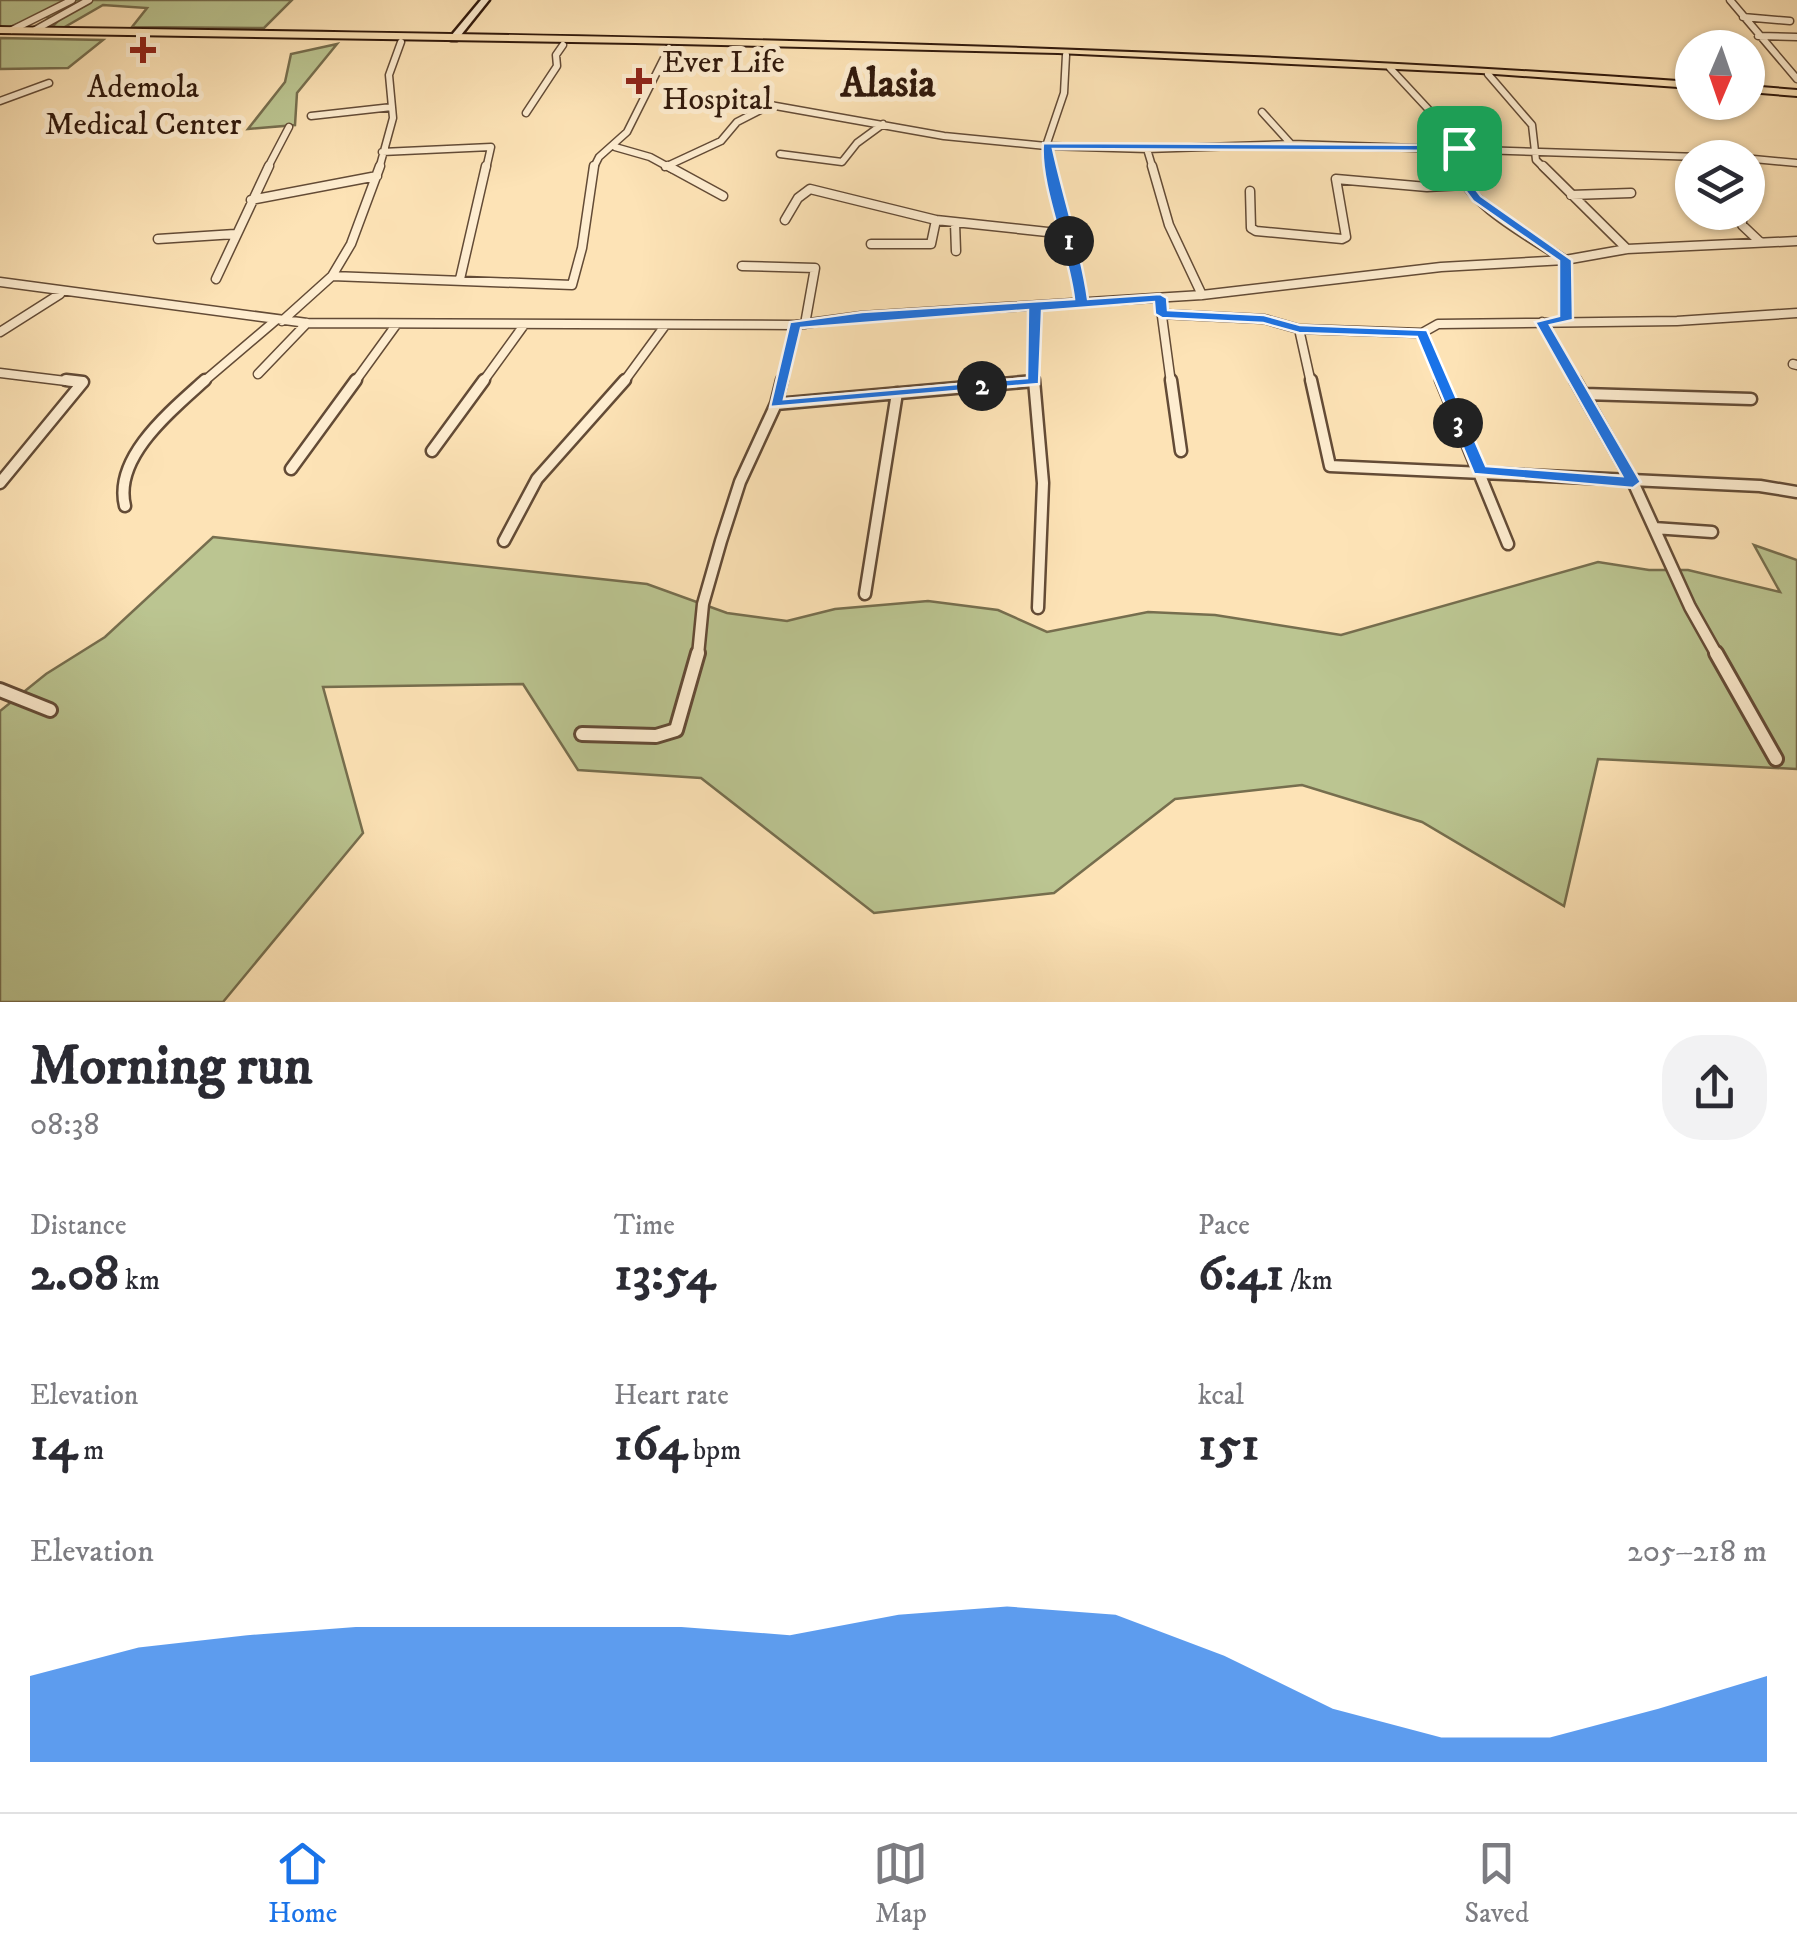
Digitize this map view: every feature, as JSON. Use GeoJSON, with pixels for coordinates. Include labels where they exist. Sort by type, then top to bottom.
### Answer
{"type":"FeatureCollection","features":[{"type":"Feature","properties":{"kind":"highway"},"geometry":{"type":"LineString","coordinates":[[4,31],[1188,53],[1418,64],[1675,87]]}},
{"type":"Feature","properties":{"kind":"highway"},"geometry":{"type":"LineString","coordinates":[[4,31],[1066,55],[1390,68],[1675,87]]}},
{"type":"Feature","properties":{"kind":"highway"},"geometry":{"type":"LineString","coordinates":[[1765,93],[1797,96]]}},
{"type":"Feature","properties":{"kind":"main road"},"geometry":{"type":"LineString","coordinates":[[459,38],[488,0]]}},
{"type":"Feature","properties":{"kind":"street"},"geometry":{"type":"LineString","coordinates":[[4,31],[72,0]]}},
{"type":"Feature","properties":{"kind":"street"},"geometry":{"type":"LineString","coordinates":[[35,30],[88,0]]}},
{"type":"Feature","properties":{"kind":"street"},"geometry":{"type":"LineString","coordinates":[[1730,0],[1754,30]]}},
{"type":"Feature","properties":{"kind":"street"},"geometry":{"type":"LineString","coordinates":[[39,16],[54,17]]}},
{"type":"Feature","properties":{"kind":"street"},"geometry":{"type":"LineString","coordinates":[[1743,16],[1790,21]]}},
{"type":"Feature","properties":{"kind":"street"},"geometry":{"type":"LineString","coordinates":[[1765,36],[1797,37]]}},
{"type":"Feature","properties":{"kind":"street"},"geometry":{"type":"LineString","coordinates":[[125,506],[121,490],[124,478],[159,427],[332,276],[351,244],[378,176],[392,107],[390,76],[401,42]]}},
{"type":"Feature","properties":{"kind":"street"},"geometry":{"type":"LineString","coordinates":[[1765,44],[1797,80]]}},
{"type":"Feature","properties":{"kind":"street"},"geometry":{"type":"LineString","coordinates":[[526,113],[557,66],[556,55],[563,45]]}},
{"type":"Feature","properties":{"kind":"street"},"geometry":{"type":"LineString","coordinates":[[332,276],[572,285],[585,231],[591,172],[599,157],[615,147],[627,132],[669,48]]}},
{"type":"Feature","properties":{"kind":"street"},"geometry":{"type":"LineString","coordinates":[[1066,55],[1064,92],[1046,146],[1066,234],[1076,260],[1082,302]]}},
{"type":"Feature","properties":{"kind":"street"},"geometry":{"type":"LineString","coordinates":[[1390,68],[1441,122],[1459,148],[1459,174],[1464,185],[1477,199],[1565,260]]}},
{"type":"Feature","properties":{"kind":"street"},"geometry":{"type":"LineString","coordinates":[[1488,74],[1532,125],[1536,160],[1627,249]]}},
{"type":"Feature","properties":{"kind":"street"},"geometry":{"type":"LineString","coordinates":[[0,102],[49,83]]}},
{"type":"Feature","properties":{"kind":"street"},"geometry":{"type":"LineString","coordinates":[[665,167],[721,140],[737,122],[764,105],[944,136],[1046,146],[1290,144],[1675,156]]}},
{"type":"Feature","properties":{"kind":"street"},"geometry":{"type":"LineString","coordinates":[[311,116],[392,107]]}},
{"type":"Feature","properties":{"kind":"street"},"geometry":{"type":"LineString","coordinates":[[1262,112],[1290,144]]}},
{"type":"Feature","properties":{"kind":"street"},"geometry":{"type":"LineString","coordinates":[[780,154],[842,162],[857,143],[883,124]]}},
{"type":"Feature","properties":{"kind":"street"},"geometry":{"type":"LineString","coordinates":[[216,279],[234,234],[290,127]]}},
{"type":"Feature","properties":{"kind":"street"},"geometry":{"type":"LineString","coordinates":[[615,147],[636,151],[724,196]]}},
{"type":"Feature","properties":{"kind":"street"},"geometry":{"type":"LineString","coordinates":[[382,152],[491,148],[460,279]]}},
{"type":"Feature","properties":{"kind":"street"},"geometry":{"type":"LineString","coordinates":[[1147,148],[1170,225],[1202,295]]}},
{"type":"Feature","properties":{"kind":"street"},"geometry":{"type":"LineString","coordinates":[[1765,160],[1797,162]]}},
{"type":"Feature","properties":{"kind":"street"},"geometry":{"type":"LineString","coordinates":[[251,200],[378,176]]}},
{"type":"Feature","properties":{"kind":"street"},"geometry":{"type":"LineString","coordinates":[[1250,191],[1251,228],[1256,231],[1342,238],[1346,237],[1336,180],[1427,187],[1464,185]]}},
{"type":"Feature","properties":{"kind":"street"},"geometry":{"type":"LineString","coordinates":[[785,220],[798,198],[810,189],[955,224],[1066,234]]}},
{"type":"Feature","properties":{"kind":"street"},"geometry":{"type":"LineString","coordinates":[[1571,195],[1631,194]]}},
{"type":"Feature","properties":{"kind":"street"},"geometry":{"type":"LineString","coordinates":[[871,244],[931,244],[936,220]]}},
{"type":"Feature","properties":{"kind":"street"},"geometry":{"type":"LineString","coordinates":[[955,224],[956,251]]}},
{"type":"Feature","properties":{"kind":"street"},"geometry":{"type":"LineString","coordinates":[[1747,230],[1760,242]]}},
{"type":"Feature","properties":{"kind":"street"},"geometry":{"type":"LineString","coordinates":[[158,240],[234,234]]}},
{"type":"Feature","properties":{"kind":"street"},"geometry":{"type":"LineString","coordinates":[[0,282],[307,323],[664,327],[800,324],[862,316],[1202,295],[1441,267],[1565,260],[1627,249],[1797,241]]}},
{"type":"Feature","properties":{"kind":"street"},"geometry":{"type":"LineString","coordinates":[[1565,260],[1566,320]]}},
{"type":"Feature","properties":{"kind":"street"},"geometry":{"type":"LineString","coordinates":[[582,734],[656,736],[676,730],[702,640],[703,604],[720,541],[740,482],[776,404],[815,268],[742,266]]}},
{"type":"Feature","properties":{"kind":"street"},"geometry":{"type":"LineString","coordinates":[[0,332],[60,293]]}},
{"type":"Feature","properties":{"kind":"street"},"geometry":{"type":"LineString","coordinates":[[1160,298],[1180,451]]}},
{"type":"Feature","properties":{"kind":"street"},"geometry":{"type":"LineString","coordinates":[[1035,307],[1034,381],[1043,483],[1038,608]]}},
{"type":"Feature","properties":{"kind":"street"},"geometry":{"type":"LineString","coordinates":[[1162,314],[1264,319],[1299,329],[1422,333],[1438,324],[1677,320],[1797,313]]}},
{"type":"Feature","properties":{"kind":"street"},"geometry":{"type":"LineString","coordinates":[[1542,322],[1633,482],[1690,607],[1776,759]]}},
{"type":"Feature","properties":{"kind":"street"},"geometry":{"type":"LineString","coordinates":[[258,374],[307,323]]}},
{"type":"Feature","properties":{"kind":"street"},"geometry":{"type":"LineString","coordinates":[[291,469],[396,325]]}},
{"type":"Feature","properties":{"kind":"street"},"geometry":{"type":"LineString","coordinates":[[432,451],[524,326]]}},
{"type":"Feature","properties":{"kind":"street"},"geometry":{"type":"LineString","coordinates":[[504,541],[538,479],[641,362],[664,327]]}},
{"type":"Feature","properties":{"kind":"street"},"geometry":{"type":"LineString","coordinates":[[1299,329],[1330,466],[1760,486],[1797,492]]}},
{"type":"Feature","properties":{"kind":"street"},"geometry":{"type":"LineString","coordinates":[[1422,333],[1508,544]]}},
{"type":"Feature","properties":{"kind":"street"},"geometry":{"type":"LineString","coordinates":[[0,373],[82,382],[0,483]]}},
{"type":"Feature","properties":{"kind":"street"},"geometry":{"type":"LineString","coordinates":[[776,404],[1034,381]]}},
{"type":"Feature","properties":{"kind":"street"},"geometry":{"type":"LineString","coordinates":[[866,594],[897,393]]}},
{"type":"Feature","properties":{"kind":"street"},"geometry":{"type":"LineString","coordinates":[[1584,394],[1751,399]]}},
{"type":"Feature","properties":{"kind":"street"},"geometry":{"type":"LineString","coordinates":[[1654,528],[1712,532]]}},
{"type":"Feature","properties":{"kind":"street"},"geometry":{"type":"LineString","coordinates":[[0,690],[50,710]]}},
{"type":"Feature","properties":{"kind":"green space"},"geometry":{"type":"Polygon","coordinates":[[[0,0],[292,0],[264,28],[132,27],[147,8],[103,5],[63,28],[52,27],[60,19],[38,16],[5,29],[0,28],[0,0]]]}},
{"type":"Feature","properties":{"kind":"green space"},"geometry":{"type":"Polygon","coordinates":[[[0,38],[103,40],[68,68],[0,69],[0,38]]]}},
{"type":"Feature","properties":{"kind":"green space"},"geometry":{"type":"Polygon","coordinates":[[[337,44],[297,93],[295,125],[248,129],[285,82],[291,54],[337,44]]]}},
{"type":"Feature","properties":{"kind":"green space"},"geometry":{"type":"Polygon","coordinates":[[[213,537],[647,584],[727,613],[787,621],[835,609],[928,601],[998,610],[1047,632],[1148,612],[1215,615],[1341,635],[1598,562],[1649,570],[1688,570],[1780,592],[1754,545],[1797,560],[1797,769],[1598,759],[1564,906],[1422,822],[1302,785],[1175,799],[1054,893],[874,913],[701,778],[578,770],[523,684],[323,687],[363,833],[223,1002],[0,1002],[0,711],[46,674],[105,637],[213,537]]]}},
{"type":"Feature","properties":{"kind":"place","name":"Ademola Medical Center"},"geometry":{"type":"Point","coordinates":[143,50]}},
{"type":"Feature","properties":{"kind":"place","name":"Ever Life Hospital"},"geometry":{"type":"Point","coordinates":[639,81]}},
{"type":"Feature","properties":{"kind":"district","name":"Alasia"},"geometry":{"type":"Point","coordinates":[888,85]}},
{"type":"Feature","properties":{"kind":"route"},"geometry":{"type":"LineString","coordinates":[[1290,144],[1459,148],[1459,174],[1477,199],[1565,260],[1566,320],[1542,322],[1633,482],[1480,471],[1422,333],[1299,329],[1264,319],[1162,314],[1160,298],[1035,307],[1034,381],[776,404],[795,325],[862,316],[1082,302],[1076,260],[1066,234],[1046,146],[1290,144]]}}]}
